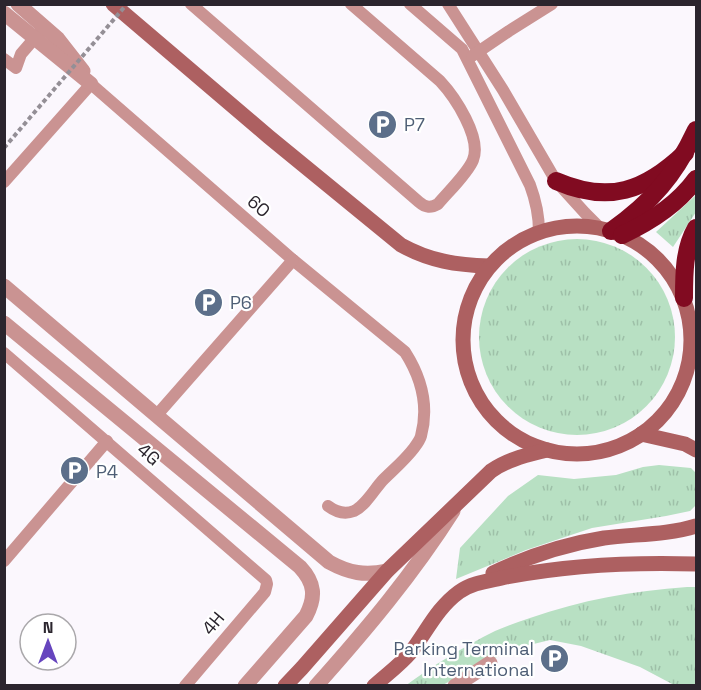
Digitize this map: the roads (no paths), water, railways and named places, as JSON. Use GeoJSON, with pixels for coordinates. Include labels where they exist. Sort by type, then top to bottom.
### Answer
{"type":"FeatureCollection","features":[{"type":"Feature","properties":{"kind":"highway"},"geometry":{"type":"LineString","coordinates":[[611,231],[632,216],[669,178],[696,130]]}},
{"type":"Feature","properties":{"kind":"highway"},"geometry":{"type":"LineString","coordinates":[[556,181],[589,192],[625,190],[657,177],[685,153]]}},
{"type":"Feature","properties":{"kind":"highway"},"geometry":{"type":"LineString","coordinates":[[611,231],[634,230],[665,210],[687,191],[696,179]]}},
{"type":"Feature","properties":{"kind":"highway"},"geometry":{"type":"LineString","coordinates":[[684,298],[684,274],[690,240],[696,228]]}},
{"type":"Feature","properties":{"kind":"main road"},"geometry":{"type":"LineString","coordinates":[[113,4],[400,245],[416,254],[438,261],[457,265],[489,266]]}},
{"type":"Feature","properties":{"kind":"main road"},"geometry":{"type":"LineString","coordinates":[[563,226],[588,226],[611,231],[636,242],[669,272],[684,298],[694,344],[682,386],[665,413],[654,425],[627,443],[596,453],[563,454],[529,444],[512,435],[497,422],[475,392],[467,374],[463,356],[464,317],[478,282],[489,266],[507,250],[539,232],[563,226]]}},
{"type":"Feature","properties":{"kind":"main road"},"geometry":{"type":"LineString","coordinates":[[641,435],[685,444],[696,450]]}},
{"type":"Feature","properties":{"kind":"main road"},"geometry":{"type":"LineString","coordinates":[[285,686],[387,571],[491,471],[500,465],[547,450]]}},
{"type":"Feature","properties":{"kind":"main road"},"geometry":{"type":"LineString","coordinates":[[374,686],[409,654],[438,612],[459,592],[472,584],[522,561],[575,544],[630,535],[682,531],[696,526]]}},
{"type":"Feature","properties":{"kind":"main road"},"geometry":{"type":"LineString","coordinates":[[472,584],[564,568],[610,564],[696,564]]}},
{"type":"Feature","properties":{"kind":"street"},"geometry":{"type":"LineString","coordinates":[[18,4],[40,33]]}},
{"type":"Feature","properties":{"kind":"street"},"geometry":{"type":"LineString","coordinates":[[4,14],[40,33],[70,53],[91,84]]}},
{"type":"Feature","properties":{"kind":"street"},"geometry":{"type":"LineString","coordinates":[[4,286],[329,562],[351,572],[376,574],[387,571]]}},
{"type":"Feature","properties":{"kind":"street"},"geometry":{"type":"LineString","coordinates":[[4,322],[307,574],[312,585],[311,607],[306,616],[245,686]]}},
{"type":"Feature","properties":{"kind":"street"},"geometry":{"type":"LineString","coordinates":[[316,686],[395,594],[430,547],[462,498]]}},
{"type":"Feature","properties":{"kind":"street"},"geometry":{"type":"LineString","coordinates":[[455,686],[490,663]]}},
{"type":"Feature","properties":{"kind":"lane"},"geometry":{"type":"LineString","coordinates":[[191,4],[419,202],[427,207],[435,206],[470,166],[475,154],[474,141],[461,108],[440,81],[351,4]]}},
{"type":"Feature","properties":{"kind":"lane"},"geometry":{"type":"LineString","coordinates":[[410,4],[462,50],[530,185],[539,216],[539,232]]}},
{"type":"Feature","properties":{"kind":"lane"},"geometry":{"type":"LineString","coordinates":[[448,4],[556,181],[585,213],[611,231]]}},
{"type":"Feature","properties":{"kind":"lane"},"geometry":{"type":"LineString","coordinates":[[467,59],[552,4]]}},
{"type":"Feature","properties":{"kind":"lane"},"geometry":{"type":"LineString","coordinates":[[4,59],[16,68],[21,54],[40,33]]}},
{"type":"Feature","properties":{"kind":"lane"},"geometry":{"type":"LineString","coordinates":[[4,182],[91,84]]}},
{"type":"Feature","properties":{"kind":"lane","name":"6O"},"geometry":{"type":"LineString","coordinates":[[91,84],[293,260],[405,352],[413,365],[423,394],[424,409],[420,438],[408,455],[359,508],[340,513],[328,506]]}},
{"type":"Feature","properties":{"kind":"lane"},"geometry":{"type":"LineString","coordinates":[[156,416],[293,260]]}},
{"type":"Feature","properties":{"kind":"lane","name":"4G"},"geometry":{"type":"LineString","coordinates":[[4,353],[263,576],[267,584]]}},
{"type":"Feature","properties":{"kind":"lane"},"geometry":{"type":"LineString","coordinates":[[4,561],[107,441]]}},
{"type":"Feature","properties":{"kind":"lane","name":"4H"},"geometry":{"type":"LineString","coordinates":[[185,686],[265,592],[267,584]]}},
{"type":"Feature","properties":{"kind":"place","name":"P7"},"geometry":{"type":"Point","coordinates":[383,124]}},
{"type":"Feature","properties":{"kind":"place","name":"P6"},"geometry":{"type":"Point","coordinates":[209,302]}},
{"type":"Feature","properties":{"kind":"place","name":"P4"},"geometry":{"type":"Point","coordinates":[75,471]}},
{"type":"Feature","properties":{"kind":"place","name":"Parking Terminal International"},"geometry":{"type":"Point","coordinates":[555,658]}}]}
